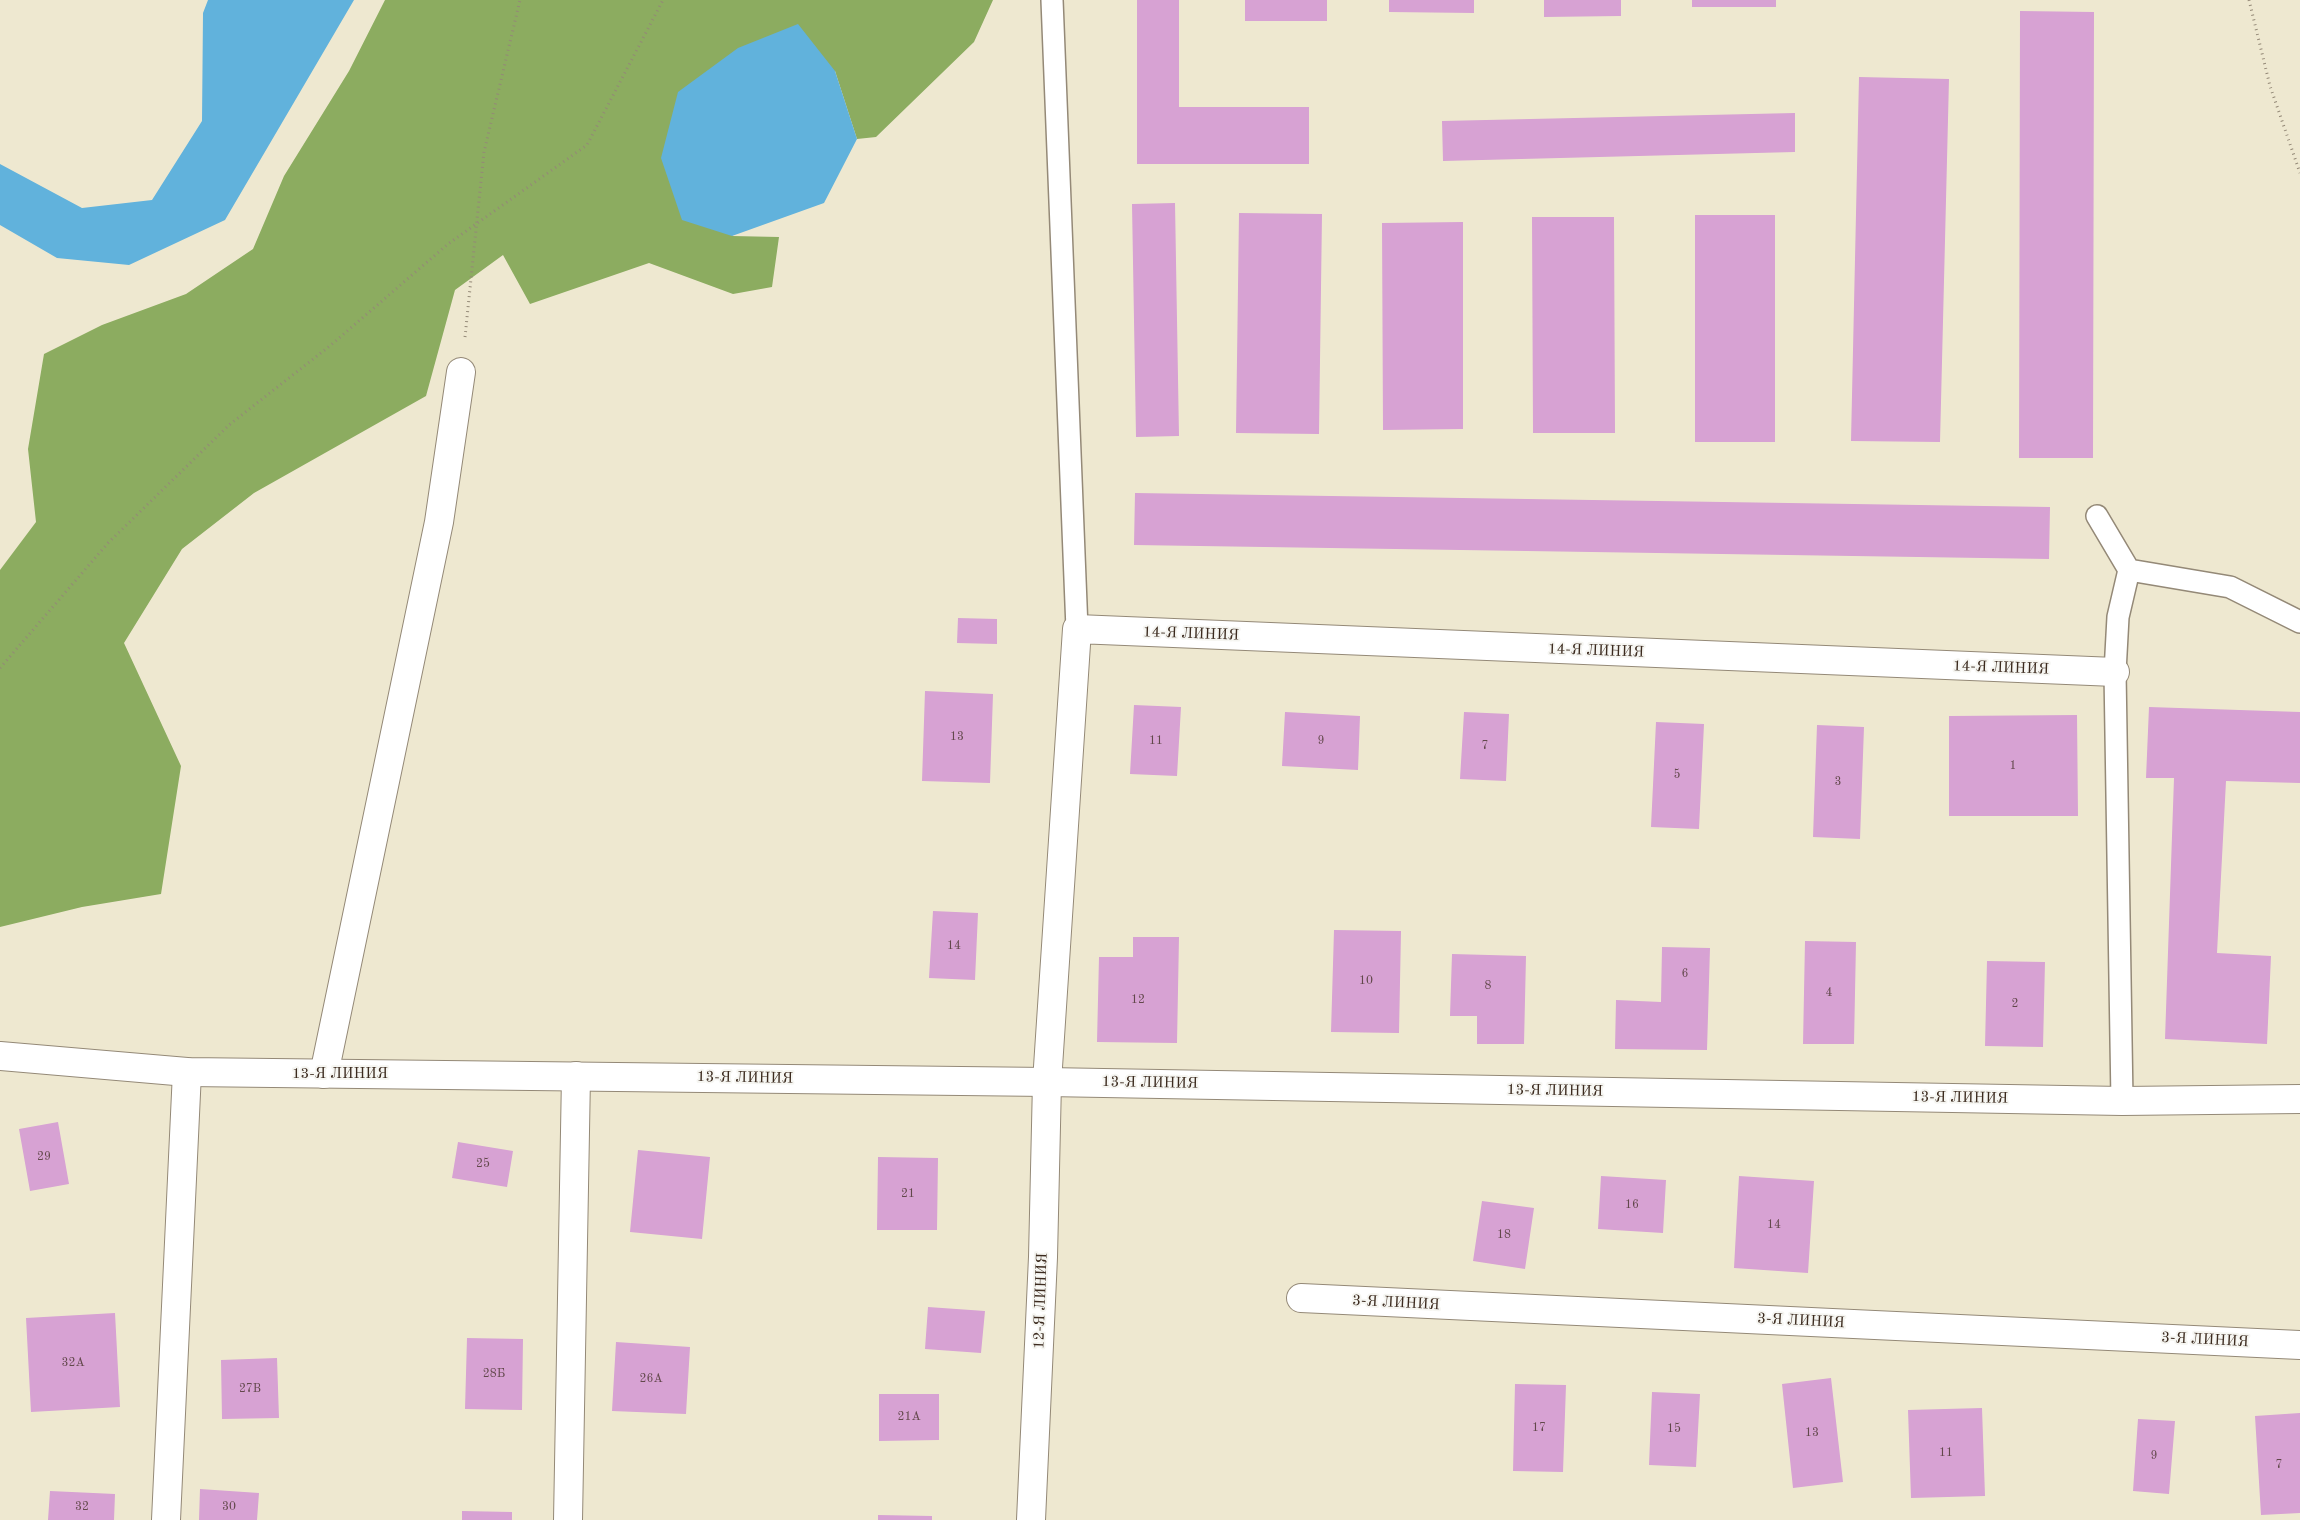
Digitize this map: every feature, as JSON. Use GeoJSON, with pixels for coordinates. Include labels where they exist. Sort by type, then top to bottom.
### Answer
{"type":"FeatureCollection","features":[{"type":"Feature","properties":{"kind":"street"},"geometry":{"type":"LineString","coordinates":[[324,1074],[439,522],[461,372]]}},
{"type":"Feature","properties":{"kind":"street","name":"14-Я ЛИНИЯ"},"geometry":{"type":"LineString","coordinates":[[1077,629],[2115,672]]}},
{"type":"Feature","properties":{"kind":"street","name":"12-Я ЛИНИЯ"},"geometry":{"type":"LineString","coordinates":[[1031,1520],[1043,1257],[1047,1082],[1077,629]]}},
{"type":"Feature","properties":{"kind":"street","name":"13-Я ЛИНИЯ"},"geometry":{"type":"LineString","coordinates":[[0,1056],[187,1072],[1047,1082],[2122,1101],[2300,1099]]}},
{"type":"Feature","properties":{"kind":"street"},"geometry":{"type":"LineString","coordinates":[[166,1520],[187,1072]]}},
{"type":"Feature","properties":{"kind":"street"},"geometry":{"type":"LineString","coordinates":[[568,1520],[576,1076]]}},
{"type":"Feature","properties":{"kind":"street","name":"3-Я ЛИНИЯ"},"geometry":{"type":"LineString","coordinates":[[1301,1298],[2300,1344]]}},
{"type":"Feature","properties":{"kind":"lane"},"geometry":{"type":"LineString","coordinates":[[1052,0],[1077,629]]}},
{"type":"Feature","properties":{"kind":"lane"},"geometry":{"type":"LineString","coordinates":[[2097,516],[2129,570],[2118,617],[2115,672],[2122,1101]]}},
{"type":"Feature","properties":{"kind":"lane"},"geometry":{"type":"LineString","coordinates":[[2129,570],[2230,587],[2300,622]]}},
{"type":"Feature","properties":{"kind":"path"},"geometry":{"type":"LineString","coordinates":[[461,372],[484,152],[520,0]]}},
{"type":"Feature","properties":{"kind":"path"},"geometry":{"type":"LineString","coordinates":[[0,668],[108,543],[229,424],[331,345],[448,244],[587,144],[663,0]]}},
{"type":"Feature","properties":{"kind":"path"},"geometry":{"type":"LineString","coordinates":[[2249,0],[2270,86],[2300,173]]}},
{"type":"Feature","properties":{"kind":"green space"},"geometry":{"type":"Polygon","coordinates":[[[385,0],[993,0],[974,42],[876,137],[857,139],[835,71],[732,236],[779,237],[772,287],[733,294],[649,263],[530,304],[503,255],[455,290],[426,396],[254,493],[182,549],[124,643],[181,766],[161,894],[82,907],[0,927],[0,570],[36,522],[28,449],[44,354],[102,325],[186,294],[253,249],[284,176],[349,71],[385,0]]]}},
{"type":"Feature","properties":{"kind":"water"},"geometry":{"type":"Polygon","coordinates":[[[208,0],[354,0],[225,220],[129,265],[57,258],[0,225],[0,164],[82,208],[152,200],[202,121],[203,13],[208,0]]]}},
{"type":"Feature","properties":{"kind":"water"},"geometry":{"type":"Polygon","coordinates":[[[798,24],[835,71],[857,139],[824,203],[732,236],[682,220],[661,158],[678,92],[738,48],[798,24]]]}},
{"type":"Feature","properties":{"kind":"building"},"geometry":{"type":"Polygon","coordinates":[[[1137,0],[1179,0],[1179,107],[1309,107],[1309,164],[1137,164],[1137,0]]]}},
{"type":"Feature","properties":{"kind":"building"},"geometry":{"type":"Polygon","coordinates":[[[1245,0],[1327,0],[1327,21],[1245,21],[1245,0]]]}},
{"type":"Feature","properties":{"kind":"building"},"geometry":{"type":"Polygon","coordinates":[[[1389,0],[1474,0],[1474,13],[1389,12],[1389,0]]]}},
{"type":"Feature","properties":{"kind":"building"},"geometry":{"type":"Polygon","coordinates":[[[1544,0],[1621,0],[1621,16],[1544,17],[1544,0]]]}},
{"type":"Feature","properties":{"kind":"building"},"geometry":{"type":"Polygon","coordinates":[[[1692,0],[1776,0],[1776,7],[1692,7],[1692,0]]]}},
{"type":"Feature","properties":{"kind":"building"},"geometry":{"type":"Polygon","coordinates":[[[2020,11],[2094,12],[2093,458],[2019,458],[2020,11]]]}},
{"type":"Feature","properties":{"kind":"building"},"geometry":{"type":"Polygon","coordinates":[[[1859,77],[1949,79],[1940,442],[1851,441],[1859,77]]]}},
{"type":"Feature","properties":{"kind":"building"},"geometry":{"type":"Polygon","coordinates":[[[1795,113],[1795,152],[1443,161],[1442,121],[1795,113]]]}},
{"type":"Feature","properties":{"kind":"building"},"geometry":{"type":"Polygon","coordinates":[[[1175,203],[1179,436],[1136,437],[1132,204],[1175,203]]]}},
{"type":"Feature","properties":{"kind":"building"},"geometry":{"type":"Polygon","coordinates":[[[1239,213],[1322,214],[1319,434],[1236,433],[1239,213]]]}},
{"type":"Feature","properties":{"kind":"building"},"geometry":{"type":"Polygon","coordinates":[[[1695,215],[1775,215],[1775,442],[1695,442],[1695,215]]]}},
{"type":"Feature","properties":{"kind":"building"},"geometry":{"type":"Polygon","coordinates":[[[1532,217],[1614,217],[1615,433],[1533,433],[1532,217]]]}},
{"type":"Feature","properties":{"kind":"building"},"geometry":{"type":"Polygon","coordinates":[[[1463,222],[1463,429],[1383,430],[1382,223],[1463,222]]]}},
{"type":"Feature","properties":{"kind":"building"},"geometry":{"type":"Polygon","coordinates":[[[1135,493],[2050,507],[2049,559],[1134,545],[1135,493]]]}},
{"type":"Feature","properties":{"kind":"building"},"geometry":{"type":"Polygon","coordinates":[[[958,618],[997,619],[997,644],[957,643],[958,618]]]}},
{"type":"Feature","properties":{"kind":"building"},"geometry":{"type":"Polygon","coordinates":[[[925,691],[993,694],[990,783],[922,781],[925,691]]]}},
{"type":"Feature","properties":{"kind":"building"},"geometry":{"type":"Polygon","coordinates":[[[1134,705],[1181,707],[1177,776],[1130,774],[1134,705]]]}},
{"type":"Feature","properties":{"kind":"building"},"geometry":{"type":"Polygon","coordinates":[[[2149,707],[2300,712],[2300,783],[2226,781],[2217,953],[2271,956],[2267,1044],[2165,1039],[2174,778],[2146,778],[2149,707]]]}},
{"type":"Feature","properties":{"kind":"building"},"geometry":{"type":"Polygon","coordinates":[[[1285,712],[1360,716],[1358,770],[1282,766],[1285,712]]]}},
{"type":"Feature","properties":{"kind":"building"},"geometry":{"type":"Polygon","coordinates":[[[1464,712],[1509,714],[1506,781],[1460,779],[1464,712]]]}},
{"type":"Feature","properties":{"kind":"building"},"geometry":{"type":"Polygon","coordinates":[[[2077,715],[2078,816],[1949,816],[1949,716],[2077,715]]]}},
{"type":"Feature","properties":{"kind":"building"},"geometry":{"type":"Polygon","coordinates":[[[1656,722],[1704,724],[1699,829],[1651,827],[1656,722]]]}},
{"type":"Feature","properties":{"kind":"building"},"geometry":{"type":"Polygon","coordinates":[[[1817,725],[1864,727],[1860,839],[1813,837],[1817,725]]]}},
{"type":"Feature","properties":{"kind":"building"},"geometry":{"type":"Polygon","coordinates":[[[933,911],[978,913],[975,980],[929,978],[933,911]]]}},
{"type":"Feature","properties":{"kind":"building"},"geometry":{"type":"Polygon","coordinates":[[[1334,930],[1401,931],[1399,1033],[1331,1032],[1334,930]]]}},
{"type":"Feature","properties":{"kind":"building"},"geometry":{"type":"Polygon","coordinates":[[[1133,937],[1179,937],[1177,1043],[1097,1042],[1099,957],[1133,957],[1133,937]]]}},
{"type":"Feature","properties":{"kind":"building"},"geometry":{"type":"Polygon","coordinates":[[[1805,941],[1856,942],[1854,1044],[1803,1044],[1805,941]]]}},
{"type":"Feature","properties":{"kind":"building"},"geometry":{"type":"Polygon","coordinates":[[[1662,947],[1710,948],[1707,1050],[1615,1049],[1616,1000],[1661,1002],[1662,947]]]}},
{"type":"Feature","properties":{"kind":"building"},"geometry":{"type":"Polygon","coordinates":[[[1452,954],[1526,956],[1524,1044],[1477,1044],[1477,1016],[1450,1016],[1452,954]]]}},
{"type":"Feature","properties":{"kind":"building"},"geometry":{"type":"Polygon","coordinates":[[[1987,961],[2045,962],[2043,1047],[1985,1046],[1987,961]]]}},
{"type":"Feature","properties":{"kind":"building"},"geometry":{"type":"Polygon","coordinates":[[[58,1122],[69,1184],[30,1191],[19,1129],[58,1122]]]}},
{"type":"Feature","properties":{"kind":"building"},"geometry":{"type":"Polygon","coordinates":[[[458,1142],[513,1151],[507,1187],[452,1178],[458,1142]]]}},
{"type":"Feature","properties":{"kind":"building"},"geometry":{"type":"Polygon","coordinates":[[[638,1150],[710,1157],[702,1239],[630,1232],[638,1150]]]}},
{"type":"Feature","properties":{"kind":"building"},"geometry":{"type":"Polygon","coordinates":[[[878,1157],[938,1158],[937,1230],[877,1230],[878,1157]]]}},
{"type":"Feature","properties":{"kind":"building"},"geometry":{"type":"Polygon","coordinates":[[[1601,1176],[1666,1180],[1663,1233],[1598,1229],[1601,1176]]]}},
{"type":"Feature","properties":{"kind":"building"},"geometry":{"type":"Polygon","coordinates":[[[1739,1176],[1814,1181],[1808,1273],[1734,1268],[1739,1176]]]}},
{"type":"Feature","properties":{"kind":"building"},"geometry":{"type":"Polygon","coordinates":[[[1482,1201],[1534,1208],[1525,1269],[1473,1261],[1482,1201]]]}},
{"type":"Feature","properties":{"kind":"building"},"geometry":{"type":"Polygon","coordinates":[[[928,1307],[985,1311],[981,1353],[925,1349],[928,1307]]]}},
{"type":"Feature","properties":{"kind":"building"},"geometry":{"type":"Polygon","coordinates":[[[115,1313],[120,1407],[31,1412],[26,1318],[115,1313]]]}},
{"type":"Feature","properties":{"kind":"building"},"geometry":{"type":"Polygon","coordinates":[[[467,1338],[523,1339],[522,1410],[465,1409],[467,1338]]]}},
{"type":"Feature","properties":{"kind":"building"},"geometry":{"type":"Polygon","coordinates":[[[616,1342],[690,1347],[686,1414],[612,1411],[616,1342]]]}},
{"type":"Feature","properties":{"kind":"building"},"geometry":{"type":"Polygon","coordinates":[[[277,1358],[279,1418],[222,1419],[221,1360],[277,1358]]]}},
{"type":"Feature","properties":{"kind":"building"},"geometry":{"type":"Polygon","coordinates":[[[1831,1378],[1843,1482],[1793,1488],[1782,1384],[1831,1378]]]}},
{"type":"Feature","properties":{"kind":"building"},"geometry":{"type":"Polygon","coordinates":[[[1515,1384],[1566,1385],[1563,1472],[1513,1471],[1515,1384]]]}},
{"type":"Feature","properties":{"kind":"building"},"geometry":{"type":"Polygon","coordinates":[[[1652,1392],[1700,1394],[1696,1467],[1649,1465],[1652,1392]]]}},
{"type":"Feature","properties":{"kind":"building"},"geometry":{"type":"Polygon","coordinates":[[[879,1394],[939,1394],[939,1440],[879,1441],[879,1394]]]}},
{"type":"Feature","properties":{"kind":"building"},"geometry":{"type":"Polygon","coordinates":[[[1982,1408],[1985,1496],[1911,1498],[1908,1410],[1982,1408]]]}},
{"type":"Feature","properties":{"kind":"building"},"geometry":{"type":"Polygon","coordinates":[[[2300,1413],[2300,1513],[2261,1515],[2255,1416],[2300,1413]]]}},
{"type":"Feature","properties":{"kind":"building"},"geometry":{"type":"Polygon","coordinates":[[[2138,1419],[2175,1421],[2169,1494],[2133,1491],[2138,1419]]]}},
{"type":"Feature","properties":{"kind":"building"},"geometry":{"type":"Polygon","coordinates":[[[200,1489],[259,1493],[257,1520],[199,1520],[200,1489]]]}},
{"type":"Feature","properties":{"kind":"building"},"geometry":{"type":"Polygon","coordinates":[[[50,1491],[115,1494],[114,1520],[48,1520],[50,1491]]]}},
{"type":"Feature","properties":{"kind":"building"},"geometry":{"type":"Polygon","coordinates":[[[462,1511],[512,1512],[512,1520],[462,1520],[462,1511]]]}},
{"type":"Feature","properties":{"kind":"building"},"geometry":{"type":"Polygon","coordinates":[[[878,1515],[932,1516],[932,1520],[878,1520],[878,1515]]]}}]}
